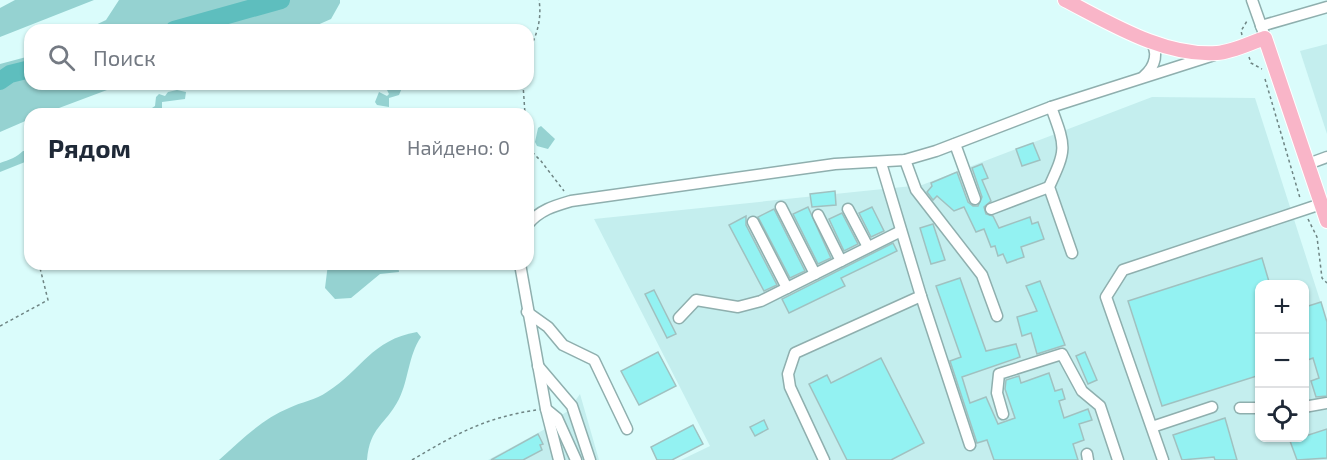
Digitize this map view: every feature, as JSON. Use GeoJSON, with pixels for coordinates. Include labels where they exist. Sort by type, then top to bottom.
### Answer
{"type":"FeatureCollection","features":[{"type":"Feature","properties":{"kind":"main road"},"geometry":{"type":"LineString","coordinates":[[1065,0],[1146,38],[1182,51],[1220,53],[1245,45],[1263,32],[1325,212]]}},
{"type":"Feature","properties":{"kind":"street"},"geometry":{"type":"LineString","coordinates":[[1252,0],[1263,32],[1327,7]]}},
{"type":"Feature","properties":{"kind":"street"},"geometry":{"type":"LineString","coordinates":[[1141,79],[1151,70],[1155,62],[1155,51],[1146,38]]}},
{"type":"Feature","properties":{"kind":"street"},"geometry":{"type":"LineString","coordinates":[[534,217],[551,207],[571,201],[801,168],[905,160],[955,144],[1051,107],[1220,53]]}},
{"type":"Feature","properties":{"kind":"street"},"geometry":{"type":"LineString","coordinates":[[1051,107],[1065,145],[1063,156],[1049,188],[1072,253]]}},
{"type":"Feature","properties":{"kind":"street"},"geometry":{"type":"LineString","coordinates":[[955,144],[975,199]]}},
{"type":"Feature","properties":{"kind":"street"},"geometry":{"type":"LineString","coordinates":[[1308,164],[1327,157]]}},
{"type":"Feature","properties":{"kind":"street"},"geometry":{"type":"LineString","coordinates":[[905,160],[916,190],[982,275],[996,316]]}},
{"type":"Feature","properties":{"kind":"street"},"geometry":{"type":"LineString","coordinates":[[881,163],[921,296],[970,445]]}},
{"type":"Feature","properties":{"kind":"street"},"geometry":{"type":"LineString","coordinates":[[991,208],[1049,188]]}},
{"type":"Feature","properties":{"kind":"street"},"geometry":{"type":"LineString","coordinates":[[781,207],[815,274]]}},
{"type":"Feature","properties":{"kind":"street"},"geometry":{"type":"LineString","coordinates":[[848,208],[868,247]]}},
{"type":"Feature","properties":{"kind":"street"},"geometry":{"type":"LineString","coordinates":[[1163,460],[1106,297],[1123,270],[1304,210],[1325,212]]}},
{"type":"Feature","properties":{"kind":"street"},"geometry":{"type":"LineString","coordinates":[[818,215],[841,261]]}},
{"type":"Feature","properties":{"kind":"street"},"geometry":{"type":"LineString","coordinates":[[753,222],[787,288]]}},
{"type":"Feature","properties":{"kind":"street"},"geometry":{"type":"LineString","coordinates":[[679,318],[696,300],[738,307],[761,301],[901,231]]}},
{"type":"Feature","properties":{"kind":"street"},"geometry":{"type":"LineString","coordinates":[[521,270],[546,409],[559,460]]}},
{"type":"Feature","properties":{"kind":"street"},"geometry":{"type":"LineString","coordinates":[[824,460],[790,387],[788,374],[795,353],[921,296]]}},
{"type":"Feature","properties":{"kind":"street"},"geometry":{"type":"LineString","coordinates":[[527,312],[548,327],[563,345],[594,360],[627,429]]}},
{"type":"Feature","properties":{"kind":"street"},"geometry":{"type":"LineString","coordinates":[[1003,414],[997,393],[999,374],[1062,354],[1082,391],[1101,406],[1118,460]]}},
{"type":"Feature","properties":{"kind":"street"},"geometry":{"type":"LineString","coordinates":[[538,365],[572,406],[590,460]]}},
{"type":"Feature","properties":{"kind":"street"},"geometry":{"type":"LineString","coordinates":[[1309,406],[1327,403]]}},
{"type":"Feature","properties":{"kind":"street"},"geometry":{"type":"LineString","coordinates":[[1152,427],[1212,407]]}},
{"type":"Feature","properties":{"kind":"street"},"geometry":{"type":"LineString","coordinates":[[1240,408],[1255,408]]}},
{"type":"Feature","properties":{"kind":"street"},"geometry":{"type":"LineString","coordinates":[[546,409],[557,418],[576,460]]}},
{"type":"Feature","properties":{"kind":"path"},"geometry":{"type":"LineString","coordinates":[[534,40],[541,12],[539,0]]}},
{"type":"Feature","properties":{"kind":"path"},"geometry":{"type":"LineString","coordinates":[[1249,18],[1241,31],[1245,45],[1251,63],[1262,68],[1304,210],[1317,237],[1322,278],[1327,283]]}},
{"type":"Feature","properties":{"kind":"path"},"geometry":{"type":"LineString","coordinates":[[523,90],[525,108]]}},
{"type":"Feature","properties":{"kind":"path"},"geometry":{"type":"LineString","coordinates":[[534,154],[571,201]]}},
{"type":"Feature","properties":{"kind":"path"},"geometry":{"type":"LineString","coordinates":[[0,327],[48,300],[40,270]]}},
{"type":"Feature","properties":{"kind":"path"},"geometry":{"type":"LineString","coordinates":[[412,460],[467,428],[504,415],[546,409]]}},
{"type":"Feature","properties":{"kind":"shaded area"},"geometry":{"type":"Polygon","coordinates":[[[15,0],[94,0],[33,24],[24,24],[24,28],[0,37],[0,8],[15,0]]]}},
{"type":"Feature","properties":{"kind":"shaded area"},"geometry":{"type":"Polygon","coordinates":[[[119,0],[340,0],[331,19],[320,24],[98,24],[106,20],[119,0]]]}},
{"type":"Feature","properties":{"kind":"shaded area"},"geometry":{"type":"Polygon","coordinates":[[[1327,44],[1327,134],[1300,51],[1327,44]]]}},
{"type":"Feature","properties":{"kind":"shaded area"},"geometry":{"type":"Polygon","coordinates":[[[24,58],[24,90],[107,90],[59,108],[24,108],[24,122],[0,132],[0,64],[24,58]]]}},
{"type":"Feature","properties":{"kind":"shaded area"},"geometry":{"type":"Polygon","coordinates":[[[177,90],[186,92],[185,99],[162,102],[162,108],[152,108],[159,94],[165,96],[168,92],[177,90]]]}},
{"type":"Feature","properties":{"kind":"shaded area"},"geometry":{"type":"Polygon","coordinates":[[[387,90],[401,90],[399,95],[389,98],[389,107],[377,105],[375,102],[379,92],[387,96],[389,94],[387,90]]]}},
{"type":"Feature","properties":{"kind":"shaded area"},"geometry":{"type":"Polygon","coordinates":[[[1152,97],[1255,98],[1327,322],[1327,460],[681,460],[710,446],[594,219],[922,185],[1152,97]]]}},
{"type":"Feature","properties":{"kind":"shaded area"},"geometry":{"type":"Polygon","coordinates":[[[541,126],[555,139],[548,149],[537,146],[535,142],[538,128],[541,126]]]}},
{"type":"Feature","properties":{"kind":"shaded area"},"geometry":{"type":"Polygon","coordinates":[[[24,151],[24,162],[0,172],[0,163],[24,151]]]}},
{"type":"Feature","properties":{"kind":"shaded area"},"geometry":{"type":"Polygon","coordinates":[[[327,270],[399,270],[399,272],[380,274],[351,298],[335,299],[325,288],[327,270]]]}},
{"type":"Feature","properties":{"kind":"shaded area"},"geometry":{"type":"Polygon","coordinates":[[[417,332],[421,337],[413,352],[399,399],[371,440],[367,460],[219,460],[270,418],[323,395],[388,342],[417,332]]]}},
{"type":"Feature","properties":{"kind":"shaded area"},"geometry":{"type":"Polygon","coordinates":[[[580,394],[599,460],[488,460],[547,428],[547,424],[568,411],[580,394]]]}},
{"type":"Feature","properties":{"kind":"building"},"geometry":{"type":"Polygon","coordinates":[[[1033,143],[1040,160],[1022,166],[1016,149],[1033,143]]]}},
{"type":"Feature","properties":{"kind":"building"},"geometry":{"type":"Polygon","coordinates":[[[982,164],[988,178],[982,180],[991,201],[984,207],[986,214],[993,216],[999,228],[1030,217],[1032,224],[1038,222],[1044,239],[1021,247],[1024,257],[1007,263],[1003,254],[998,256],[995,246],[991,247],[984,229],[976,232],[964,207],[954,211],[937,196],[933,200],[927,192],[932,186],[931,183],[957,172],[968,202],[973,206],[978,206],[982,197],[972,168],[982,164]]]}},
{"type":"Feature","properties":{"kind":"building"},"geometry":{"type":"Polygon","coordinates":[[[835,191],[836,205],[812,207],[810,194],[835,191]]]}},
{"type":"Feature","properties":{"kind":"building"},"geometry":{"type":"Polygon","coordinates":[[[808,207],[831,258],[818,264],[793,214],[808,207]]]}},
{"type":"Feature","properties":{"kind":"building"},"geometry":{"type":"Polygon","coordinates":[[[872,207],[884,231],[871,237],[859,213],[872,207]]]}},
{"type":"Feature","properties":{"kind":"building"},"geometry":{"type":"Polygon","coordinates":[[[774,209],[805,271],[790,278],[758,217],[774,209]]]}},
{"type":"Feature","properties":{"kind":"building"},"geometry":{"type":"Polygon","coordinates":[[[842,213],[858,244],[844,251],[829,219],[842,213]]]}},
{"type":"Feature","properties":{"kind":"building"},"geometry":{"type":"Polygon","coordinates":[[[746,216],[746,225],[777,285],[764,291],[729,225],[746,216]]]}},
{"type":"Feature","properties":{"kind":"building"},"geometry":{"type":"Polygon","coordinates":[[[933,224],[945,260],[931,264],[920,228],[933,224]]]}},
{"type":"Feature","properties":{"kind":"building"},"geometry":{"type":"Polygon","coordinates":[[[893,243],[897,251],[841,278],[845,286],[789,313],[782,299],[893,243]]]}},
{"type":"Feature","properties":{"kind":"building"},"geometry":{"type":"Polygon","coordinates":[[[1262,258],[1269,280],[1255,280],[1255,377],[1162,406],[1128,301],[1262,258]]]}},
{"type":"Feature","properties":{"kind":"building"},"geometry":{"type":"Polygon","coordinates":[[[960,278],[986,351],[1016,344],[1020,357],[962,377],[970,403],[986,397],[998,424],[1015,418],[1005,389],[1006,380],[1019,376],[1021,383],[1049,373],[1055,391],[1062,389],[1065,399],[1059,401],[1064,418],[1088,409],[1092,420],[1079,424],[1084,440],[1073,444],[1078,460],[994,460],[987,440],[977,443],[950,361],[961,357],[936,286],[960,278]]]}},
{"type":"Feature","properties":{"kind":"building"},"geometry":{"type":"Polygon","coordinates":[[[1040,281],[1065,345],[1037,354],[1031,333],[1022,336],[1017,317],[1037,311],[1026,286],[1040,281]]]}},
{"type":"Feature","properties":{"kind":"building"},"geometry":{"type":"Polygon","coordinates":[[[654,290],[676,334],[667,338],[645,294],[654,290]]]}},
{"type":"Feature","properties":{"kind":"building"},"geometry":{"type":"Polygon","coordinates":[[[1321,302],[1327,322],[1327,396],[1316,397],[1311,381],[1319,378],[1313,358],[1309,360],[1309,306],[1321,302]]]}},
{"type":"Feature","properties":{"kind":"building"},"geometry":{"type":"Polygon","coordinates":[[[658,352],[676,386],[639,405],[621,371],[658,352]]]}},
{"type":"Feature","properties":{"kind":"building"},"geometry":{"type":"Polygon","coordinates":[[[1085,352],[1097,380],[1088,384],[1076,356],[1085,352]]]}},
{"type":"Feature","properties":{"kind":"building"},"geometry":{"type":"Polygon","coordinates":[[[881,358],[924,443],[891,460],[847,460],[809,384],[827,375],[831,383],[881,358]]]}},
{"type":"Feature","properties":{"kind":"building"},"geometry":{"type":"Polygon","coordinates":[[[1225,418],[1237,460],[1215,460],[1214,457],[1182,460],[1173,435],[1225,418]]]}},
{"type":"Feature","properties":{"kind":"building"},"geometry":{"type":"Polygon","coordinates":[[[764,420],[768,429],[755,436],[750,427],[764,420]]]}},
{"type":"Feature","properties":{"kind":"building"},"geometry":{"type":"Polygon","coordinates":[[[693,425],[703,444],[672,460],[657,460],[651,447],[693,425]]]}},
{"type":"Feature","properties":{"kind":"building"},"geometry":{"type":"Polygon","coordinates":[[[1327,429],[1327,458],[1297,460],[1290,442],[1309,442],[1309,435],[1327,429]]]}},
{"type":"Feature","properties":{"kind":"building"},"geometry":{"type":"Polygon","coordinates":[[[538,434],[543,444],[540,445],[542,450],[523,460],[491,460],[538,434]]]}},
{"type":"Feature","properties":{"kind":"waterway"},"geometry":{"type":"LineString","coordinates":[[195,24],[281,0]]}},
{"type":"Feature","properties":{"kind":"waterway"},"geometry":{"type":"LineString","coordinates":[[0,81],[10,74],[24,70]]}}]}
